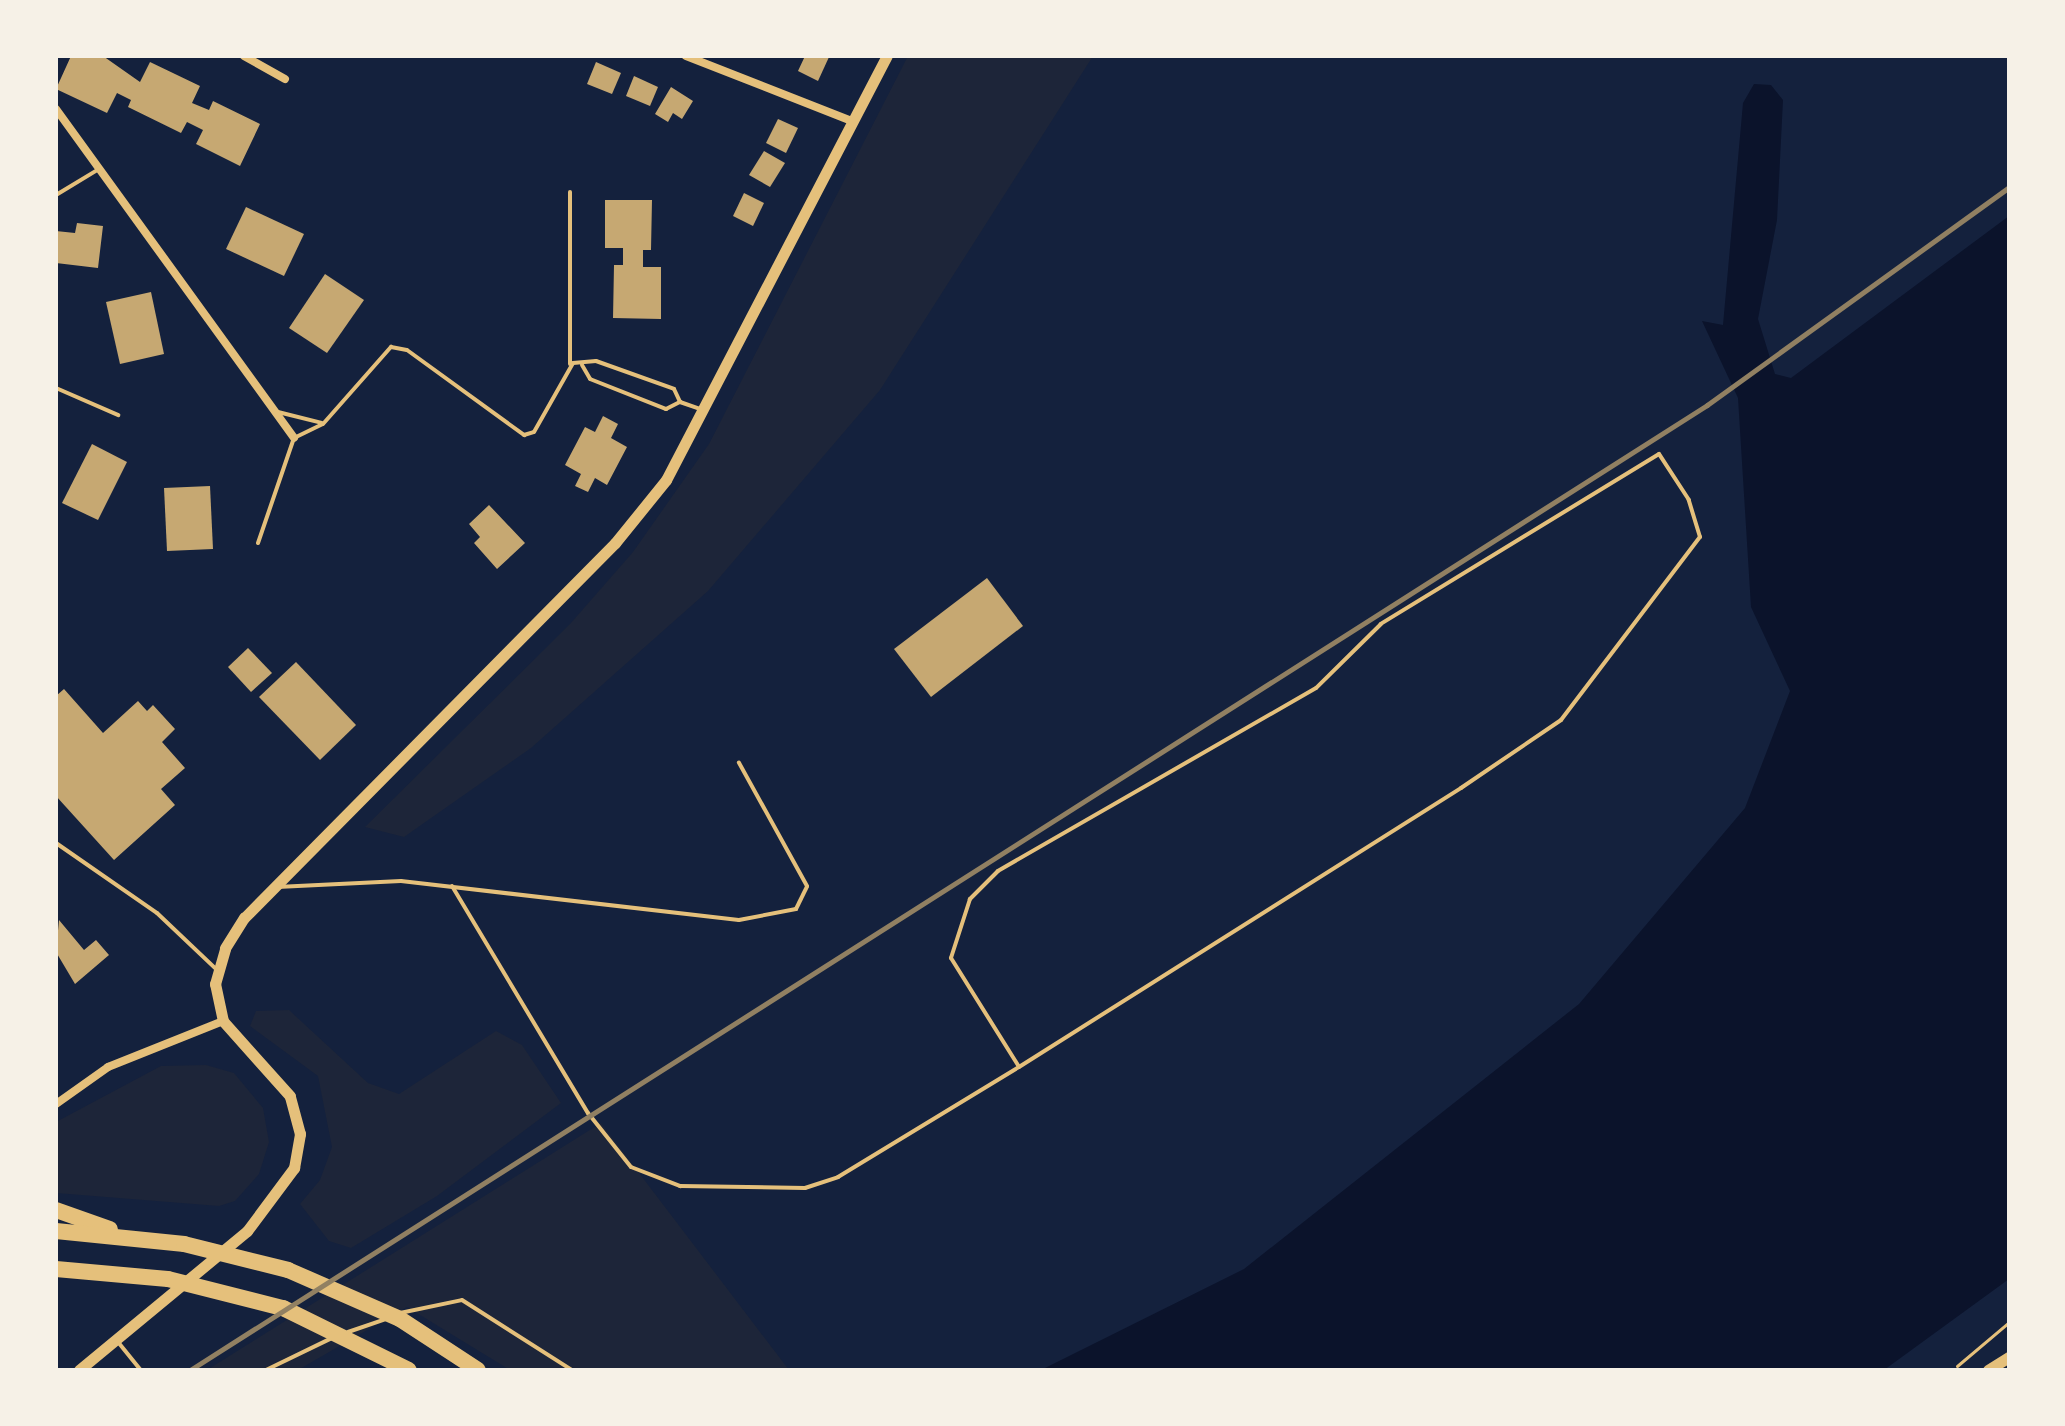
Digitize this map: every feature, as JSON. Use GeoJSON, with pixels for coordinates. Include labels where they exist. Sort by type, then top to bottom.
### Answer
{"type":"FeatureCollection","features":[{"type":"Feature","properties":{"kind":"highway"},"geometry":{"type":"LineString","coordinates":[[56,1210],[123,1234],[288,1270],[400,1319],[478,1370]]}},
{"type":"Feature","properties":{"kind":"highway"},"geometry":{"type":"LineString","coordinates":[[56,1231],[123,1234]]}},
{"type":"Feature","properties":{"kind":"highway"},"geometry":{"type":"LineString","coordinates":[[56,1272],[74,1270],[168,1279],[283,1308],[409,1370]]}},
{"type":"Feature","properties":{"kind":"street"},"geometry":{"type":"LineString","coordinates":[[244,56],[285,79]]}},
{"type":"Feature","properties":{"kind":"street"},"geometry":{"type":"LineString","coordinates":[[686,56],[854,122]]}},
{"type":"Feature","properties":{"kind":"street"},"geometry":{"type":"LineString","coordinates":[[79,1370],[247,1231],[294,1168],[300,1134],[290,1096],[223,1021],[218,972],[244,918],[615,543],[666,480],[887,56]]}},
{"type":"Feature","properties":{"kind":"street"},"geometry":{"type":"LineString","coordinates":[[56,109],[294,438]]}},
{"type":"Feature","properties":{"kind":"street"},"geometry":{"type":"LineString","coordinates":[[56,1104],[108,1067],[223,1021]]}},
{"type":"Feature","properties":{"kind":"street"},"geometry":{"type":"LineString","coordinates":[[1988,1370],[2009,1357]]}},
{"type":"Feature","properties":{"kind":"lane"},"geometry":{"type":"LineString","coordinates":[[56,195],[101,168]]}},
{"type":"Feature","properties":{"kind":"lane"},"geometry":{"type":"LineString","coordinates":[[258,543],[294,438],[323,424],[384,351],[398,348],[530,435],[570,364],[570,192]]}},
{"type":"Feature","properties":{"kind":"lane"},"geometry":{"type":"LineString","coordinates":[[570,364],[596,361],[674,389],[680,402],[702,410]]}},
{"type":"Feature","properties":{"kind":"lane"},"geometry":{"type":"LineString","coordinates":[[582,365],[590,379],[666,409],[680,402]]}},
{"type":"Feature","properties":{"kind":"lane"},"geometry":{"type":"LineString","coordinates":[[56,388],[118,415]]}},
{"type":"Feature","properties":{"kind":"lane"},"geometry":{"type":"LineString","coordinates":[[278,412],[323,424]]}},
{"type":"Feature","properties":{"kind":"lane"},"geometry":{"type":"LineString","coordinates":[[452,886],[588,1113],[631,1167],[652,1180],[805,1188],[838,1177],[1019,1067],[1561,720],[1700,537],[1689,500],[1659,454],[1381,624],[1316,688],[998,871],[970,899],[951,958],[1019,1067]]}},
{"type":"Feature","properties":{"kind":"lane"},"geometry":{"type":"LineString","coordinates":[[275,886],[452,886],[739,920],[796,909],[807,886],[739,763]]}},
{"type":"Feature","properties":{"kind":"lane"},"geometry":{"type":"LineString","coordinates":[[56,843],[157,913],[218,972]]}},
{"type":"Feature","properties":{"kind":"lane"},"geometry":{"type":"LineString","coordinates":[[266,1370],[411,1310],[462,1300],[572,1370]]}},
{"type":"Feature","properties":{"kind":"lane"},"geometry":{"type":"LineString","coordinates":[[116,1340],[141,1370]]}},
{"type":"Feature","properties":{"kind":"path"},"geometry":{"type":"LineString","coordinates":[[1957,1366],[2009,1322]]}},
{"type":"Feature","properties":{"kind":"shaded area"},"geometry":{"type":"Polygon","coordinates":[[[908,56],[1093,56],[880,390],[708,591],[531,748],[404,837],[365,827],[570,624],[633,552],[709,444],[908,56]]]}},
{"type":"Feature","properties":{"kind":"shaded area"},"geometry":{"type":"Polygon","coordinates":[[[1754,84],[1771,85],[1783,100],[1777,220],[1758,319],[1775,374],[1791,378],[2009,216],[2009,1279],[1884,1370],[1041,1370],[1244,1269],[1579,1004],[1745,808],[1790,691],[1751,607],[1738,398],[1702,321],[1723,325],[1743,103],[1754,84]]]}},
{"type":"Feature","properties":{"kind":"shaded area"},"geometry":{"type":"Polygon","coordinates":[[[289,1010],[368,1083],[399,1094],[496,1031],[522,1045],[561,1103],[437,1196],[351,1248],[329,1241],[300,1204],[320,1180],[332,1147],[318,1076],[250,1026],[256,1011],[289,1010]]]}},
{"type":"Feature","properties":{"kind":"shaded area"},"geometry":{"type":"Polygon","coordinates":[[[206,1065],[234,1073],[263,1108],[269,1142],[259,1174],[235,1201],[219,1206],[56,1193],[56,1122],[161,1066],[206,1065]]]}},
{"type":"Feature","properties":{"kind":"shaded area"},"geometry":{"type":"Polygon","coordinates":[[[601,1123],[789,1370],[510,1370],[407,1307],[298,1370],[207,1370],[601,1123]]]}},
{"type":"Feature","properties":{"kind":"building"},"geometry":{"type":"Polygon","coordinates":[[[71,56],[103,56],[140,82],[150,62],[200,86],[192,103],[209,110],[213,101],[260,124],[240,166],[196,144],[203,130],[187,122],[181,133],[128,107],[131,100],[117,93],[107,113],[56,89],[71,56]]]}},
{"type":"Feature","properties":{"kind":"building"},"geometry":{"type":"Polygon","coordinates":[[[805,56],[829,57],[818,81],[798,71],[805,56]]]}},
{"type":"Feature","properties":{"kind":"building"},"geometry":{"type":"Polygon","coordinates":[[[596,62],[621,73],[612,94],[587,84],[596,62]]]}},
{"type":"Feature","properties":{"kind":"building"},"geometry":{"type":"Polygon","coordinates":[[[634,76],[658,87],[650,106],[626,96],[634,76]]]}},
{"type":"Feature","properties":{"kind":"building"},"geometry":{"type":"Polygon","coordinates":[[[671,87],[693,101],[682,119],[673,113],[668,122],[655,114],[671,87]]]}},
{"type":"Feature","properties":{"kind":"building"},"geometry":{"type":"Polygon","coordinates":[[[778,119],[798,128],[786,153],[766,143],[778,119]]]}},
{"type":"Feature","properties":{"kind":"building"},"geometry":{"type":"Polygon","coordinates":[[[764,151],[785,163],[770,187],[749,175],[764,151]]]}},
{"type":"Feature","properties":{"kind":"building"},"geometry":{"type":"Polygon","coordinates":[[[744,193],[764,203],[753,226],[733,216],[744,193]]]}},
{"type":"Feature","properties":{"kind":"building"},"geometry":{"type":"Polygon","coordinates":[[[605,200],[652,200],[651,250],[643,250],[643,267],[661,267],[661,319],[613,318],[614,265],[623,265],[623,248],[605,248],[605,200]]]}},
{"type":"Feature","properties":{"kind":"building"},"geometry":{"type":"Polygon","coordinates":[[[246,207],[304,234],[284,276],[226,249],[246,207]]]}},
{"type":"Feature","properties":{"kind":"building"},"geometry":{"type":"Polygon","coordinates":[[[77,223],[103,226],[98,268],[56,263],[56,231],[75,233],[77,223]]]}},
{"type":"Feature","properties":{"kind":"building"},"geometry":{"type":"Polygon","coordinates":[[[325,274],[364,300],[327,353],[289,328],[325,274]]]}},
{"type":"Feature","properties":{"kind":"building"},"geometry":{"type":"Polygon","coordinates":[[[151,292],[164,354],[120,364],[106,302],[151,292]]]}},
{"type":"Feature","properties":{"kind":"building"},"geometry":{"type":"Polygon","coordinates":[[[603,416],[618,424],[611,438],[627,447],[607,485],[595,478],[588,492],[575,486],[581,474],[565,465],[585,427],[595,432],[603,416]]]}},
{"type":"Feature","properties":{"kind":"building"},"geometry":{"type":"Polygon","coordinates":[[[92,444],[127,462],[98,520],[62,503],[92,444]]]}},
{"type":"Feature","properties":{"kind":"building"},"geometry":{"type":"Polygon","coordinates":[[[210,486],[213,549],[167,551],[164,488],[210,486]]]}},
{"type":"Feature","properties":{"kind":"building"},"geometry":{"type":"Polygon","coordinates":[[[489,505],[525,543],[497,569],[474,543],[480,537],[469,524],[489,505]]]}},
{"type":"Feature","properties":{"kind":"building"},"geometry":{"type":"Polygon","coordinates":[[[987,578],[1023,626],[931,697],[894,649],[987,578]]]}},
{"type":"Feature","properties":{"kind":"building"},"geometry":{"type":"Polygon","coordinates":[[[248,648],[272,673],[251,692],[228,667],[248,648]]]}},
{"type":"Feature","properties":{"kind":"building"},"geometry":{"type":"Polygon","coordinates":[[[296,662],[356,725],[320,760],[259,697],[296,662]]]}},
{"type":"Feature","properties":{"kind":"building"},"geometry":{"type":"Polygon","coordinates":[[[64,689],[103,733],[138,701],[147,711],[153,705],[175,729],[162,742],[185,768],[161,789],[175,805],[114,860],[56,796],[56,696],[64,689]]]}},
{"type":"Feature","properties":{"kind":"building"},"geometry":{"type":"Polygon","coordinates":[[[59,920],[84,950],[96,940],[109,955],[75,984],[56,952],[59,920]]]}},
{"type":"Feature","properties":{"kind":"railway"},"geometry":{"type":"LineString","coordinates":[[190,1370],[1707,405],[2009,187]]}}]}
